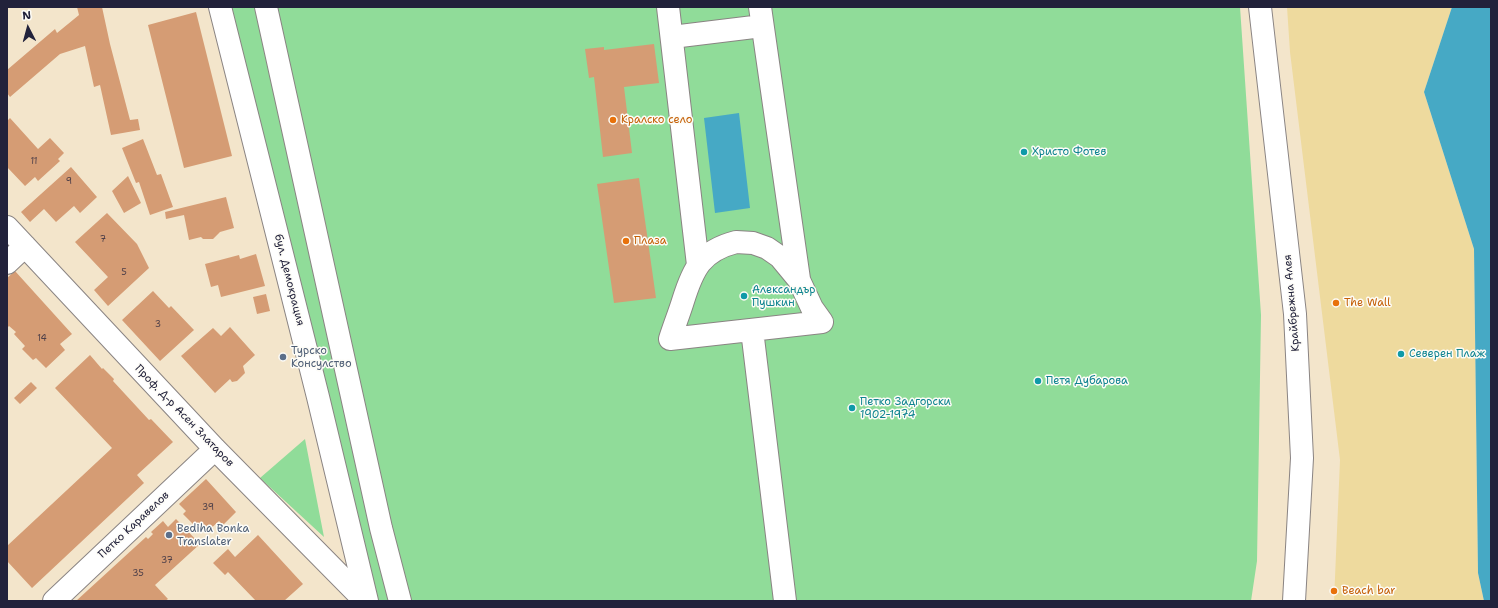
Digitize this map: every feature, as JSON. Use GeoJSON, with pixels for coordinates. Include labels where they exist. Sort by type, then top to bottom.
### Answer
{"type":"FeatureCollection","features":[{"type":"Feature","properties":{"kind":"street","name":"бул. Демокрация"},"geometry":{"type":"LineString","coordinates":[[220,7],[318,397],[366,601]]}},
{"type":"Feature","properties":{"kind":"street"},"geometry":{"type":"LineString","coordinates":[[266,7],[376,505],[400,601]]}},
{"type":"Feature","properties":{"kind":"street"},"geometry":{"type":"LineString","coordinates":[[668,7],[698,265]]}},
{"type":"Feature","properties":{"kind":"street","name":"Крайбрежна Алея"},"geometry":{"type":"LineString","coordinates":[[1260,7],[1295,314],[1302,458],[1294,601]]}},
{"type":"Feature","properties":{"kind":"street"},"geometry":{"type":"LineString","coordinates":[[672,37],[761,17],[799,280]]}},
{"type":"Feature","properties":{"kind":"street","name":"Проф. Д-р Асен Златаров"},"geometry":{"type":"LineString","coordinates":[[7,227],[215,449],[366,601]]}},
{"type":"Feature","properties":{"kind":"street"},"geometry":{"type":"LineString","coordinates":[[736,242],[753,243],[767,248],[780,257],[799,280],[812,308],[822,322],[670,339],[691,278],[698,265],[712,251],[724,245],[736,242]]}},
{"type":"Feature","properties":{"kind":"street"},"geometry":{"type":"LineString","coordinates":[[7,263],[25,246]]}},
{"type":"Feature","properties":{"kind":"street"},"geometry":{"type":"LineString","coordinates":[[752,330],[786,601]]}},
{"type":"Feature","properties":{"kind":"street","name":"Петко Каравелов"},"geometry":{"type":"LineString","coordinates":[[54,601],[215,449]]}},
{"type":"Feature","properties":{"kind":"green space"},"geometry":{"type":"Polygon","coordinates":[[[230,7],[255,7],[395,601],[375,601],[230,7]]]}},
{"type":"Feature","properties":{"kind":"green space"},"geometry":{"type":"Polygon","coordinates":[[[276,7],[1240,7],[1261,315],[1257,561],[1251,601],[411,601],[392,532],[276,7]]]}},
{"type":"Feature","properties":{"kind":"green space"},"geometry":{"type":"Polygon","coordinates":[[[305,439],[324,537],[260,478],[305,439]]]}},
{"type":"Feature","properties":{"kind":"sand","name":"Северен Плаж"},"geometry":{"type":"Polygon","coordinates":[[[1287,7],[1452,7],[1424,92],[1474,249],[1478,573],[1484,601],[1334,601],[1340,460],[1290,52],[1287,7]]]}},
{"type":"Feature","properties":{"kind":"water"},"geometry":{"type":"Polygon","coordinates":[[[1452,7],[1491,7],[1491,601],[1484,601],[1478,573],[1474,249],[1424,92],[1452,7]]]}},
{"type":"Feature","properties":{"kind":"water"},"geometry":{"type":"Polygon","coordinates":[[[739,113],[750,208],[715,213],[704,118],[739,113]]]}},
{"type":"Feature","properties":{"kind":"building"},"geometry":{"type":"Polygon","coordinates":[[[77,7],[102,7],[130,120],[138,119],[140,130],[111,135],[100,85],[94,87],[85,46],[60,54],[10,97],[7,93],[7,70],[55,29],[57,33],[79,15],[77,7]]]}},
{"type":"Feature","properties":{"kind":"building"},"geometry":{"type":"Polygon","coordinates":[[[196,12],[232,156],[184,168],[148,25],[196,12]]]}},
{"type":"Feature","properties":{"kind":"building","name":"Кралско село"},"geometry":{"type":"Polygon","coordinates":[[[654,44],[659,83],[624,87],[632,153],[603,157],[594,77],[589,78],[585,49],[604,47],[604,50],[654,44]]]}},
{"type":"Feature","properties":{"kind":"building"},"geometry":{"type":"Polygon","coordinates":[[[10,118],[38,149],[50,138],[64,153],[58,159],[60,161],[38,181],[35,177],[25,186],[7,167],[7,121],[10,118]]]}},
{"type":"Feature","properties":{"kind":"building"},"geometry":{"type":"Polygon","coordinates":[[[143,139],[157,175],[161,174],[173,207],[150,215],[139,182],[136,183],[122,148],[143,139]]]}},
{"type":"Feature","properties":{"kind":"building"},"geometry":{"type":"Polygon","coordinates":[[[71,167],[97,197],[80,213],[74,206],[56,222],[44,209],[30,222],[21,212],[71,167]]]}},
{"type":"Feature","properties":{"kind":"building"},"geometry":{"type":"Polygon","coordinates":[[[128,176],[141,203],[124,213],[112,191],[128,176]]]}},
{"type":"Feature","properties":{"kind":"building","name":"Плаза"},"geometry":{"type":"Polygon","coordinates":[[[639,178],[656,298],[614,303],[597,184],[639,178]]]}},
{"type":"Feature","properties":{"kind":"building"},"geometry":{"type":"Polygon","coordinates":[[[226,197],[234,228],[220,232],[213,239],[203,239],[201,237],[189,240],[184,215],[166,219],[165,212],[226,197]]]}},
{"type":"Feature","properties":{"kind":"building"},"geometry":{"type":"Polygon","coordinates":[[[107,213],[137,244],[149,268],[108,306],[94,290],[108,277],[75,242],[107,213]]]}},
{"type":"Feature","properties":{"kind":"building"},"geometry":{"type":"Polygon","coordinates":[[[256,254],[265,286],[221,297],[218,285],[211,287],[205,264],[239,255],[240,259],[256,254]]]}},
{"type":"Feature","properties":{"kind":"building"},"geometry":{"type":"Polygon","coordinates":[[[15,271],[72,334],[60,344],[65,350],[46,368],[36,358],[33,360],[22,349],[25,346],[14,334],[16,332],[9,326],[7,328],[7,278],[15,271]]]}},
{"type":"Feature","properties":{"kind":"building"},"geometry":{"type":"Polygon","coordinates":[[[153,291],[169,308],[171,306],[194,330],[160,361],[122,320],[153,291]]]}},
{"type":"Feature","properties":{"kind":"building"},"geometry":{"type":"Polygon","coordinates":[[[266,294],[270,311],[257,314],[253,297],[266,294]]]}},
{"type":"Feature","properties":{"kind":"building"},"geometry":{"type":"Polygon","coordinates":[[[230,327],[255,355],[243,366],[245,373],[237,381],[232,382],[230,379],[215,393],[181,356],[213,328],[221,336],[230,327]]]}},
{"type":"Feature","properties":{"kind":"building"},"geometry":{"type":"Polygon","coordinates":[[[90,355],[102,369],[103,368],[114,379],[113,381],[149,420],[151,419],[173,442],[137,475],[144,483],[32,588],[7,561],[7,546],[112,448],[55,388],[90,355]]]}},
{"type":"Feature","properties":{"kind":"building"},"geometry":{"type":"Polygon","coordinates":[[[31,382],[37,388],[20,404],[14,398],[31,382]]]}},
{"type":"Feature","properties":{"kind":"building"},"geometry":{"type":"Polygon","coordinates":[[[206,479],[236,512],[223,525],[219,521],[206,533],[196,523],[194,525],[183,514],[186,511],[179,504],[206,479]]]}},
{"type":"Feature","properties":{"kind":"building"},"geometry":{"type":"Polygon","coordinates":[[[176,519],[200,544],[155,585],[168,599],[165,601],[76,601],[146,537],[148,539],[153,534],[151,532],[163,521],[168,527],[176,519]]]}},
{"type":"Feature","properties":{"kind":"building"},"geometry":{"type":"Polygon","coordinates":[[[258,535],[303,584],[284,601],[256,601],[228,572],[225,575],[213,563],[228,549],[235,557],[258,535]]]}},
{"type":"Feature","properties":{"kind":"place","name":"Кралско село"},"geometry":{"type":"Point","coordinates":[613,120]}},
{"type":"Feature","properties":{"kind":"place","name":"Христо Фотев"},"geometry":{"type":"Point","coordinates":[1024,152]}},
{"type":"Feature","properties":{"kind":"place","name":"Плаза"},"geometry":{"type":"Point","coordinates":[626,241]}},
{"type":"Feature","properties":{"kind":"place","name":"Александър Пушкин"},"geometry":{"type":"Point","coordinates":[744,296]}},
{"type":"Feature","properties":{"kind":"place","name":"The Wall"},"geometry":{"type":"Point","coordinates":[1336,303]}},
{"type":"Feature","properties":{"kind":"place","name":"Северен Плаж"},"geometry":{"type":"Point","coordinates":[1401,354]}},
{"type":"Feature","properties":{"kind":"place","name":"Турско Консулство"},"geometry":{"type":"Point","coordinates":[283,357]}},
{"type":"Feature","properties":{"kind":"place","name":"Петя Дубарова"},"geometry":{"type":"Point","coordinates":[1038,381]}},
{"type":"Feature","properties":{"kind":"place","name":"Петко Задгорски 1902-1974"},"geometry":{"type":"Point","coordinates":[852,408]}},
{"type":"Feature","properties":{"kind":"place","name":"Bediha Bonka Translater"},"geometry":{"type":"Point","coordinates":[169,535]}},
{"type":"Feature","properties":{"kind":"place","name":"Beach bar"},"geometry":{"type":"Point","coordinates":[1334,591]}}]}
